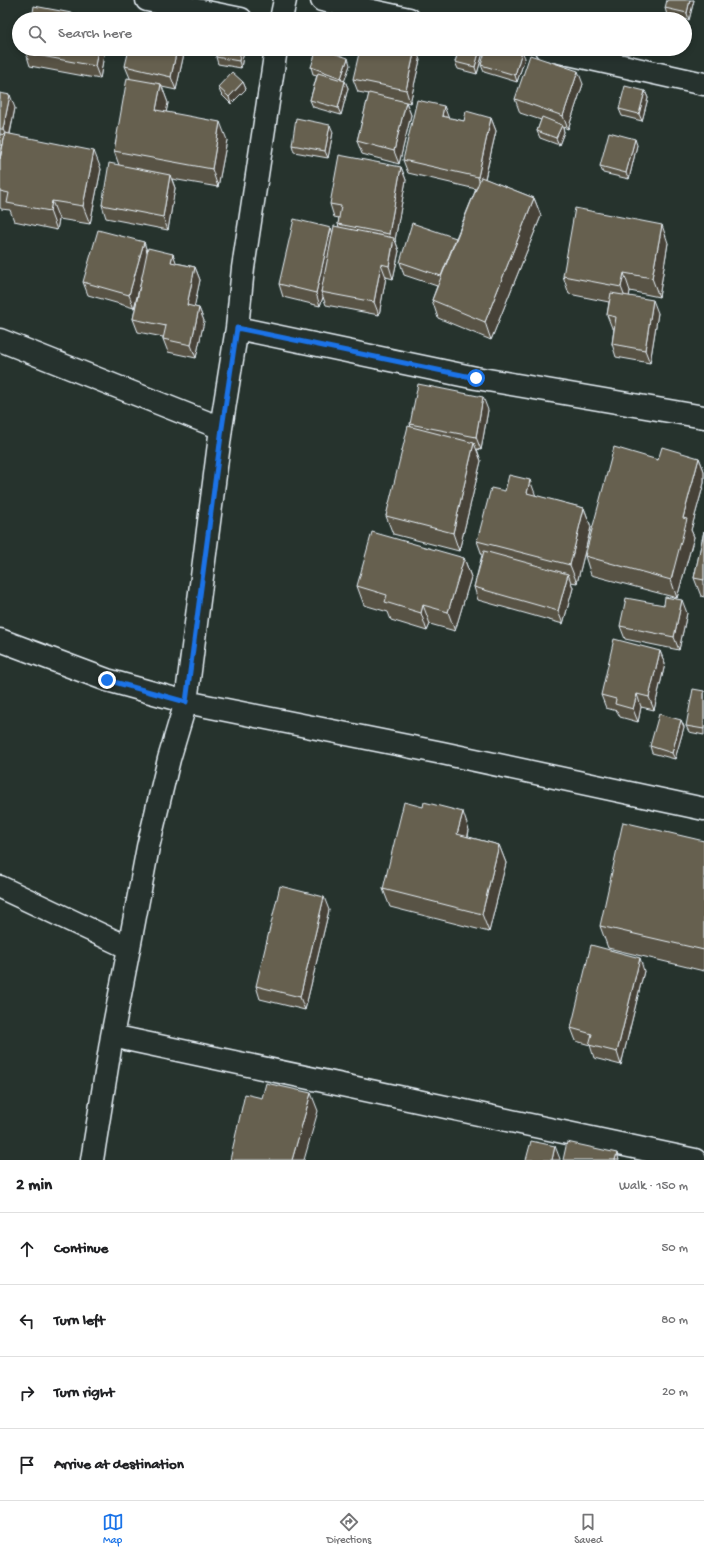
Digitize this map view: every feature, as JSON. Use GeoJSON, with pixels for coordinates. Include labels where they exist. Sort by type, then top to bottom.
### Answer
{"type":"FeatureCollection","features":[{"type":"Feature","properties":{"kind":"street"},"geometry":{"type":"LineString","coordinates":[[147,0],[206,12]]}},
{"type":"Feature","properties":{"kind":"street"},"geometry":{"type":"LineString","coordinates":[[282,12],[285,0]]}},
{"type":"Feature","properties":{"kind":"street"},"geometry":{"type":"LineString","coordinates":[[322,0],[377,12]]}},
{"type":"Feature","properties":{"kind":"street"},"geometry":{"type":"LineString","coordinates":[[92,1160],[112,1036],[148,846],[169,759],[186,702],[222,428],[237,328],[243,268],[275,56]]}},
{"type":"Feature","properties":{"kind":"street"},"geometry":{"type":"LineString","coordinates":[[578,56],[704,84]]}},
{"type":"Feature","properties":{"kind":"street"},"geometry":{"type":"LineString","coordinates":[[237,328],[476,378],[704,416]]}},
{"type":"Feature","properties":{"kind":"street"},"geometry":{"type":"LineString","coordinates":[[0,340],[222,428]]}},
{"type":"Feature","properties":{"kind":"street"},"geometry":{"type":"LineString","coordinates":[[0,640],[107,680],[186,702],[442,753],[704,809]]}},
{"type":"Feature","properties":{"kind":"street"},"geometry":{"type":"LineString","coordinates":[[0,887],[129,948]]}},
{"type":"Feature","properties":{"kind":"street"},"geometry":{"type":"LineString","coordinates":[[112,1036],[695,1160]]}},
{"type":"Feature","properties":{"kind":"building"},"geometry":{"type":"Polygon","coordinates":[[[667,0],[690,0],[687,12],[665,8],[667,0]]]}},
{"type":"Feature","properties":{"kind":"building"},"geometry":{"type":"Polygon","coordinates":[[[34,6],[66,12],[33,12],[34,6]]]}},
{"type":"Feature","properties":{"kind":"building"},"geometry":{"type":"Polygon","coordinates":[[[42,56],[97,56],[95,66],[42,56]]]}},
{"type":"Feature","properties":{"kind":"building"},"geometry":{"type":"Polygon","coordinates":[[[127,56],[176,56],[171,77],[125,66],[127,56]]]}},
{"type":"Feature","properties":{"kind":"building"},"geometry":{"type":"Polygon","coordinates":[[[216,56],[240,56],[239,61],[216,56]]]}},
{"type":"Feature","properties":{"kind":"building"},"geometry":{"type":"Polygon","coordinates":[[[315,56],[342,56],[348,58],[341,78],[311,67],[315,56]]]}},
{"type":"Feature","properties":{"kind":"building"},"geometry":{"type":"Polygon","coordinates":[[[358,56],[413,56],[406,90],[353,79],[358,56]]]}},
{"type":"Feature","properties":{"kind":"building"},"geometry":{"type":"Polygon","coordinates":[[[457,56],[478,56],[475,67],[455,62],[457,56]]]}},
{"type":"Feature","properties":{"kind":"building"},"geometry":{"type":"Polygon","coordinates":[[[484,56],[521,56],[515,75],[481,65],[484,56]]]}},
{"type":"Feature","properties":{"kind":"building"},"geometry":{"type":"Polygon","coordinates":[[[530,56],[578,71],[563,116],[515,99],[530,56]]]}},
{"type":"Feature","properties":{"kind":"building"},"geometry":{"type":"Polygon","coordinates":[[[232,72],[243,82],[229,97],[218,87],[232,72]]]}},
{"type":"Feature","properties":{"kind":"building"},"geometry":{"type":"Polygon","coordinates":[[[318,73],[345,81],[338,108],[310,100],[318,73]]]}},
{"type":"Feature","properties":{"kind":"building"},"geometry":{"type":"Polygon","coordinates":[[[127,78],[161,84],[156,110],[220,122],[212,169],[114,151],[127,78]]]}},
{"type":"Feature","properties":{"kind":"building"},"geometry":{"type":"Polygon","coordinates":[[[625,86],[645,91],[639,114],[619,109],[625,86]]]}},
{"type":"Feature","properties":{"kind":"building"},"geometry":{"type":"Polygon","coordinates":[[[0,93],[10,95],[3,129],[0,129],[0,93]]]}},
{"type":"Feature","properties":{"kind":"building"},"geometry":{"type":"Polygon","coordinates":[[[369,93],[406,102],[394,151],[357,141],[369,93]]]}},
{"type":"Feature","properties":{"kind":"building"},"geometry":{"type":"Polygon","coordinates":[[[417,100],[444,106],[442,116],[464,121],[466,111],[491,118],[478,177],[403,160],[417,100]]]}},
{"type":"Feature","properties":{"kind":"building"},"geometry":{"type":"Polygon","coordinates":[[[542,117],[562,125],[556,138],[537,131],[542,117]]]}},
{"type":"Feature","properties":{"kind":"building"},"geometry":{"type":"Polygon","coordinates":[[[296,118],[330,125],[325,151],[292,145],[296,118]]]}},
{"type":"Feature","properties":{"kind":"building"},"geometry":{"type":"Polygon","coordinates":[[[609,132],[635,139],[626,173],[600,166],[609,132]]]}},
{"type":"Feature","properties":{"kind":"building"},"geometry":{"type":"Polygon","coordinates":[[[5,133],[94,151],[83,206],[52,201],[50,211],[7,203],[9,193],[0,191],[0,159],[5,133]]]}},
{"type":"Feature","properties":{"kind":"building"},"geometry":{"type":"Polygon","coordinates":[[[0,134],[5,135],[0,159],[0,134]]]}},
{"type":"Feature","properties":{"kind":"building"},"geometry":{"type":"Polygon","coordinates":[[[339,155],[401,167],[389,234],[338,224],[341,206],[330,204],[339,155]]]}},
{"type":"Feature","properties":{"kind":"building"},"geometry":{"type":"Polygon","coordinates":[[[109,163],[170,175],[163,217],[102,205],[109,163]]]}},
{"type":"Feature","properties":{"kind":"building"},"geometry":{"type":"Polygon","coordinates":[[[481,177],[534,198],[485,322],[432,300],[481,177]]]}},
{"type":"Feature","properties":{"kind":"building"},"geometry":{"type":"Polygon","coordinates":[[[575,208],[662,225],[652,278],[624,273],[621,287],[563,276],[575,208]]]}},
{"type":"Feature","properties":{"kind":"building"},"geometry":{"type":"Polygon","coordinates":[[[294,219],[331,228],[316,293],[279,284],[294,219]]]}},
{"type":"Feature","properties":{"kind":"building"},"geometry":{"type":"Polygon","coordinates":[[[412,223],[456,238],[441,276],[400,262],[412,223]]]}},
{"type":"Feature","properties":{"kind":"building"},"geometry":{"type":"Polygon","coordinates":[[[334,226],[394,238],[389,266],[381,264],[374,302],[321,292],[334,226]]]}},
{"type":"Feature","properties":{"kind":"building"},"geometry":{"type":"Polygon","coordinates":[[[98,230],[144,242],[129,295],[83,282],[98,230]]]}},
{"type":"Feature","properties":{"kind":"building"},"geometry":{"type":"Polygon","coordinates":[[[148,248],[173,254],[171,262],[195,267],[187,305],[199,308],[191,345],[163,339],[166,326],[133,319],[148,248]]]}},
{"type":"Feature","properties":{"kind":"building"},"geometry":{"type":"Polygon","coordinates":[[[611,293],[653,300],[645,350],[612,344],[616,317],[607,315],[611,293]]]}},
{"type":"Feature","properties":{"kind":"building"},"geometry":{"type":"Polygon","coordinates":[[[418,384],[483,397],[476,437],[410,424],[418,384]]]}},
{"type":"Feature","properties":{"kind":"building"},"geometry":{"type":"Polygon","coordinates":[[[408,426],[474,443],[453,533],[386,516],[408,426]]]}},
{"type":"Feature","properties":{"kind":"building"},"geometry":{"type":"Polygon","coordinates":[[[614,447],[658,460],[662,447],[699,458],[683,518],[687,519],[671,580],[585,556],[614,447]]]}},
{"type":"Feature","properties":{"kind":"building"},"geometry":{"type":"Polygon","coordinates":[[[509,475],[530,480],[527,493],[584,508],[570,565],[477,541],[491,488],[505,491],[509,475]]]}},
{"type":"Feature","properties":{"kind":"building"},"geometry":{"type":"Polygon","coordinates":[[[704,531],[704,580],[694,578],[704,531]]]}},
{"type":"Feature","properties":{"kind":"building"},"geometry":{"type":"Polygon","coordinates":[[[372,532],[464,558],[448,612],[423,605],[421,613],[385,602],[387,595],[357,586],[372,532]]]}},
{"type":"Feature","properties":{"kind":"building"},"geometry":{"type":"Polygon","coordinates":[[[484,551],[568,574],[558,611],[474,587],[484,551]]]}},
{"type":"Feature","properties":{"kind":"building"},"geometry":{"type":"Polygon","coordinates":[[[665,597],[682,600],[674,637],[620,626],[626,598],[664,605],[665,597]]]}},
{"type":"Feature","properties":{"kind":"building"},"geometry":{"type":"Polygon","coordinates":[[[614,639],[660,651],[649,697],[637,694],[633,709],[615,704],[616,699],[601,695],[614,639]]]}},
{"type":"Feature","properties":{"kind":"building"},"geometry":{"type":"Polygon","coordinates":[[[693,689],[704,691],[704,729],[686,726],[693,689]]]}},
{"type":"Feature","properties":{"kind":"building"},"geometry":{"type":"Polygon","coordinates":[[[659,714],[681,720],[672,753],[650,746],[659,714]]]}},
{"type":"Feature","properties":{"kind":"building"},"geometry":{"type":"Polygon","coordinates":[[[404,802],[423,807],[424,802],[463,812],[457,834],[499,845],[482,914],[383,889],[404,802]]]}},
{"type":"Feature","properties":{"kind":"building"},"geometry":{"type":"Polygon","coordinates":[[[623,822],[704,841],[704,950],[600,926],[623,822]]]}},
{"type":"Feature","properties":{"kind":"building"},"geometry":{"type":"Polygon","coordinates":[[[280,886],[324,897],[300,997],[256,986],[280,886]]]}},
{"type":"Feature","properties":{"kind":"building"},"geometry":{"type":"Polygon","coordinates":[[[591,945],[640,958],[617,1052],[589,1045],[592,1034],[571,1028],[591,945]]]}},
{"type":"Feature","properties":{"kind":"building"},"geometry":{"type":"Polygon","coordinates":[[[266,1083],[311,1093],[292,1160],[230,1160],[245,1094],[262,1098],[266,1083]]]}},
{"type":"Feature","properties":{"kind":"building"},"geometry":{"type":"Polygon","coordinates":[[[531,1141],[555,1146],[552,1160],[526,1160],[531,1141]]]}},
{"type":"Feature","properties":{"kind":"building"},"geometry":{"type":"Polygon","coordinates":[[[567,1142],[617,1153],[615,1160],[563,1160],[567,1142]]]}},
{"type":"Feature","properties":{"kind":"route"},"geometry":{"type":"LineString","coordinates":[[107,680],[186,702],[222,428],[237,328],[476,378]]}}]}
